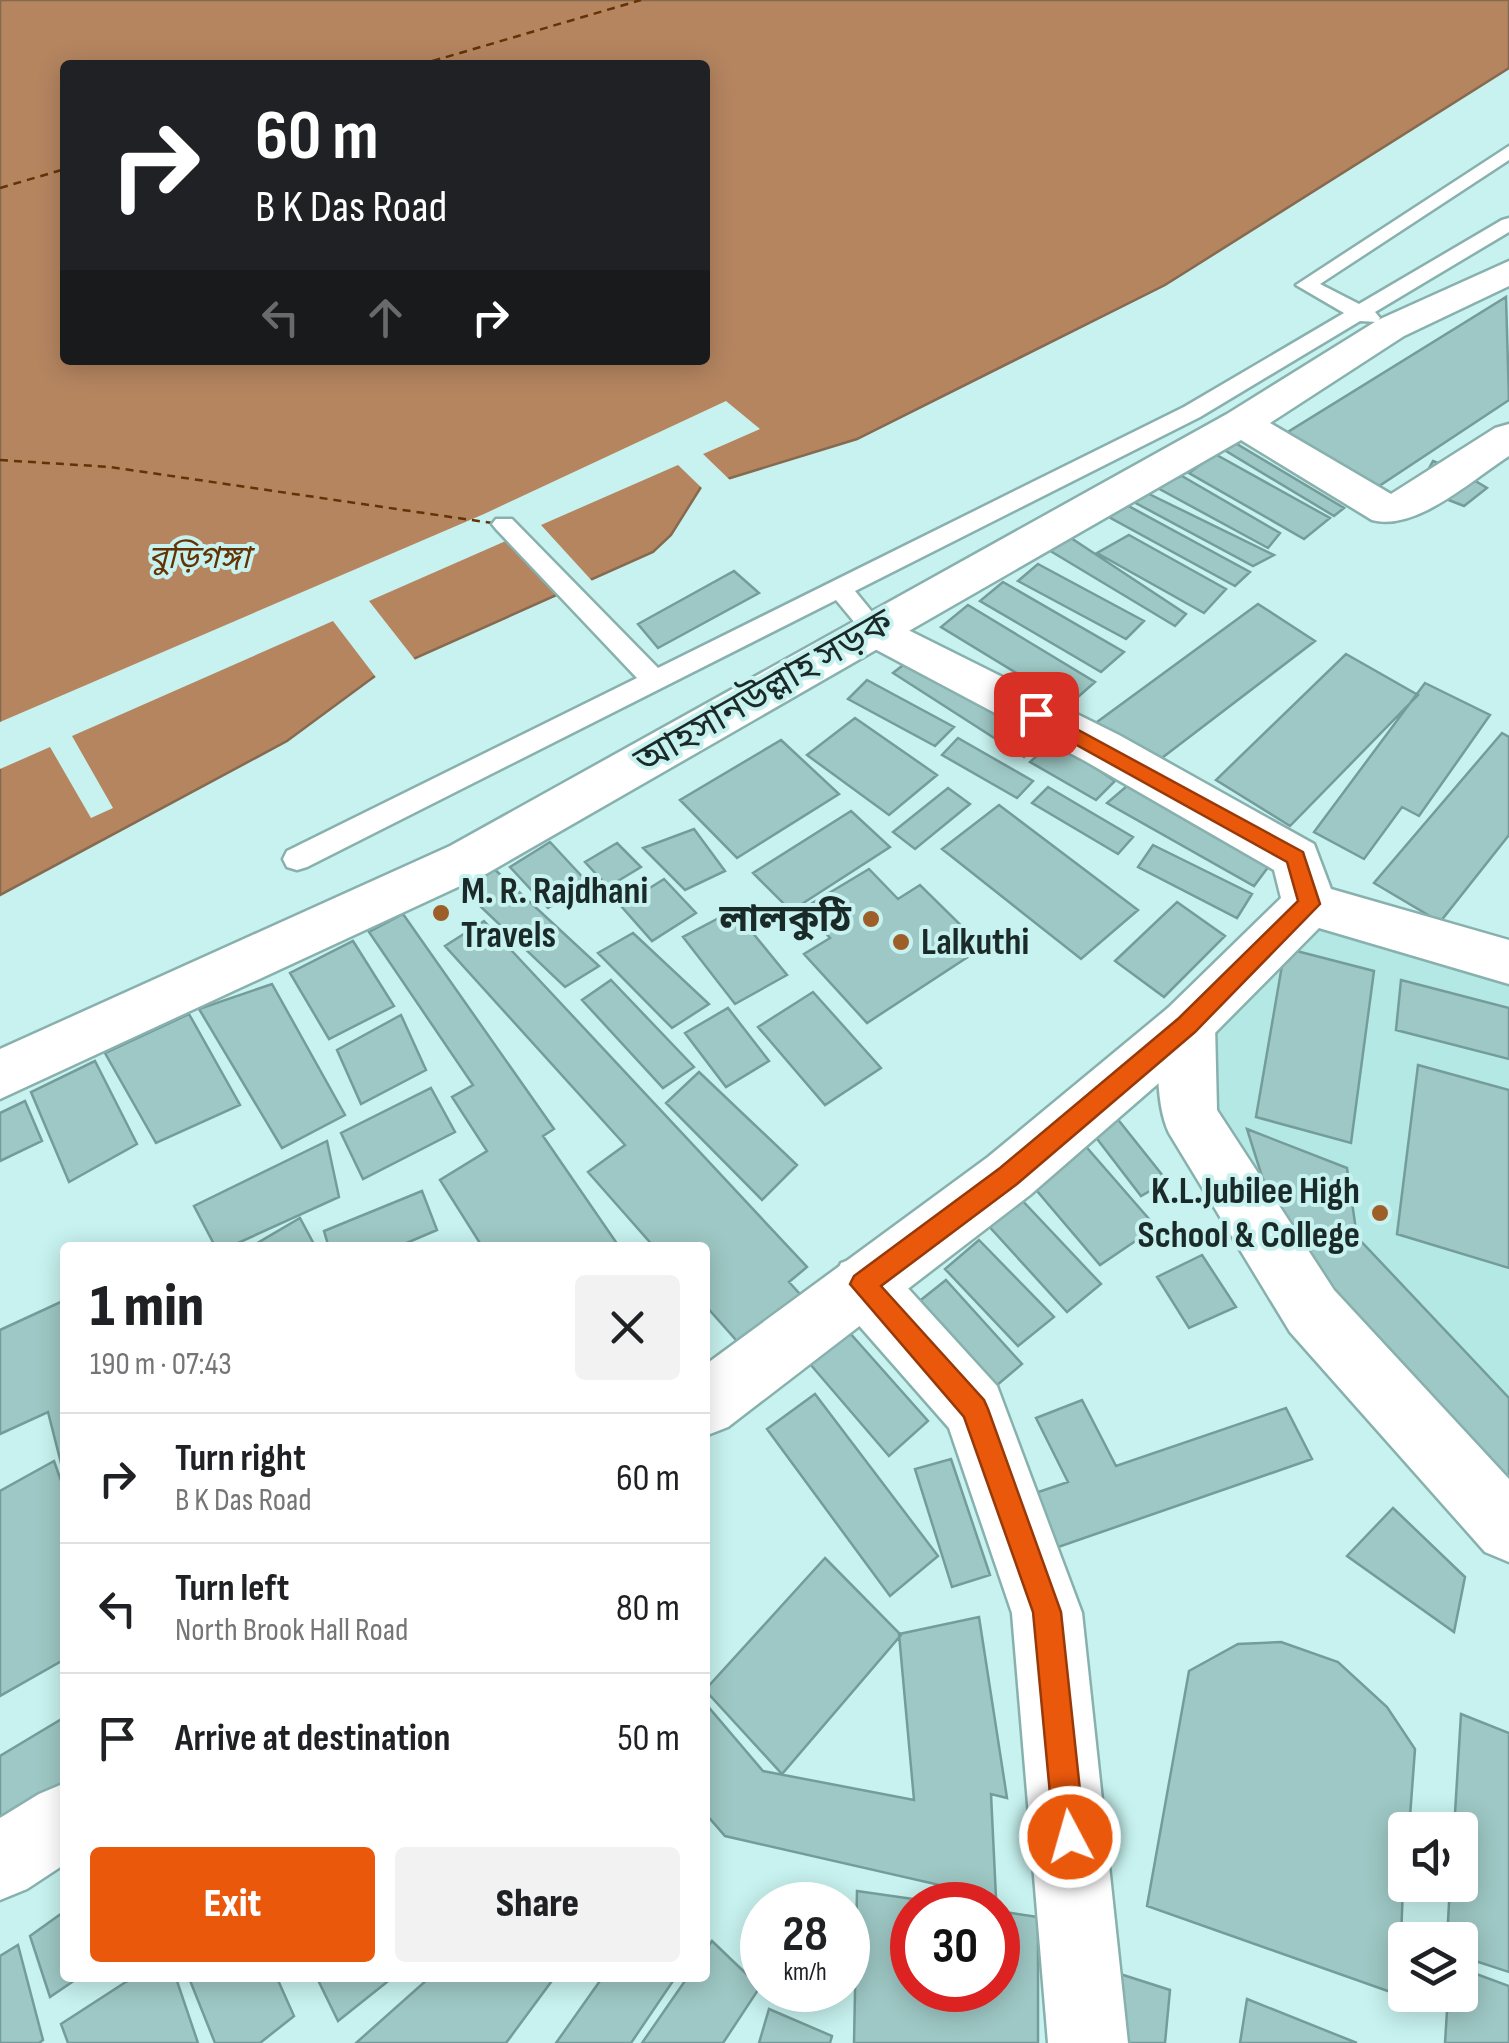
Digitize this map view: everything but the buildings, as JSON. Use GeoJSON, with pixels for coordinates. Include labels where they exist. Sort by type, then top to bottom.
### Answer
{"type":"FeatureCollection","features":[{"type":"Feature","properties":{"kind":"street","name":"আহসানউল্লাহ সড়ক"},"geometry":{"type":"LineString","coordinates":[[0,1075],[468,860],[1240,423],[1374,320],[1509,272]]}},
{"type":"Feature","properties":{"kind":"street"},"geometry":{"type":"LineString","coordinates":[[1240,423],[1387,510],[1398,509],[1509,437]]}},
{"type":"Feature","properties":{"kind":"street"},"geometry":{"type":"LineString","coordinates":[[874,629],[1102,748],[1296,858],[1309,904]]}},
{"type":"Feature","properties":{"kind":"street"},"geometry":{"type":"LineString","coordinates":[[1309,904],[1509,962]]}},
{"type":"Feature","properties":{"kind":"street"},"geometry":{"type":"LineString","coordinates":[[710,1400],[1009,1176],[1187,1025],[1309,904]]}},
{"type":"Feature","properties":{"kind":"street"},"geometry":{"type":"LineString","coordinates":[[1187,1025],[1190,1115],[1312,1311],[1509,1528]]}},
{"type":"Feature","properties":{"kind":"street"},"geometry":{"type":"LineString","coordinates":[[863,1284],[974,1409],[1047,1612],[1088,2043]]}},
{"type":"Feature","properties":{"kind":"street"},"geometry":{"type":"LineString","coordinates":[[0,1862],[60,1823]]}},
{"type":"Feature","properties":{"kind":"lane"},"geometry":{"type":"LineString","coordinates":[[1374,320],[1306,285],[1509,152]]}},
{"type":"Feature","properties":{"kind":"lane"},"geometry":{"type":"LineString","coordinates":[[298,859],[1374,320],[1509,224]]}},
{"type":"Feature","properties":{"kind":"lane"},"geometry":{"type":"LineString","coordinates":[[504,524],[654,680]]}},
{"type":"Feature","properties":{"kind":"lane"},"geometry":{"type":"LineString","coordinates":[[838,587],[874,629]]}},
{"type":"Feature","properties":{"kind":"shaded area","name":"K.L.Jubilee High School & College"},"geometry":{"type":"Polygon","coordinates":[[[1309,904],[1509,964],[1509,1528],[1189,1115],[1187,1025],[1309,904]]]}},
{"type":"Feature","properties":{"kind":"water","name":"বুড়িগঙ্গা"},"geometry":{"type":"Polygon","coordinates":[[[0,0],[1509,0],[1509,68],[1165,285],[857,439],[701,487],[671,535],[653,552],[375,676],[287,741],[0,895],[0,0]]]}},
{"type":"Feature","properties":{"kind":"pier"},"geometry":{"type":"Polygon","coordinates":[[[726,401],[760,429],[703,454],[731,481],[705,491],[678,465],[541,525],[593,582],[560,597],[508,540],[369,601],[416,661],[378,680],[333,621],[72,736],[113,808],[91,818],[50,747],[0,769],[0,722],[484,514],[726,401]]]}},
{"type":"Feature","properties":{"kind":"ferry route"},"geometry":{"type":"LineString","coordinates":[[436,60],[641,0]]}},
{"type":"Feature","properties":{"kind":"ferry route"},"geometry":{"type":"LineString","coordinates":[[0,188],[60,170]]}},
{"type":"Feature","properties":{"kind":"ferry route"},"geometry":{"type":"LineString","coordinates":[[0,460],[110,467],[492,523]]}},
{"type":"Feature","properties":{"kind":"place","name":"M. R. Rajdhani Travels"},"geometry":{"type":"Point","coordinates":[441,913]}},
{"type":"Feature","properties":{"kind":"place","name":"লালকুঠি"},"geometry":{"type":"Point","coordinates":[871,919]}},
{"type":"Feature","properties":{"kind":"place","name":"Lalkuthi"},"geometry":{"type":"Point","coordinates":[901,942]}},
{"type":"Feature","properties":{"kind":"place","name":"K.L.Jubilee High School & College"},"geometry":{"type":"Point","coordinates":[1380,1213]}},
{"type":"Feature","properties":{"kind":"route"},"geometry":{"type":"LineString","coordinates":[[1036,714],[1296,858],[1309,904],[1187,1025],[1009,1176],[863,1284],[974,1409],[1047,1612],[1070,1837]]}}]}
